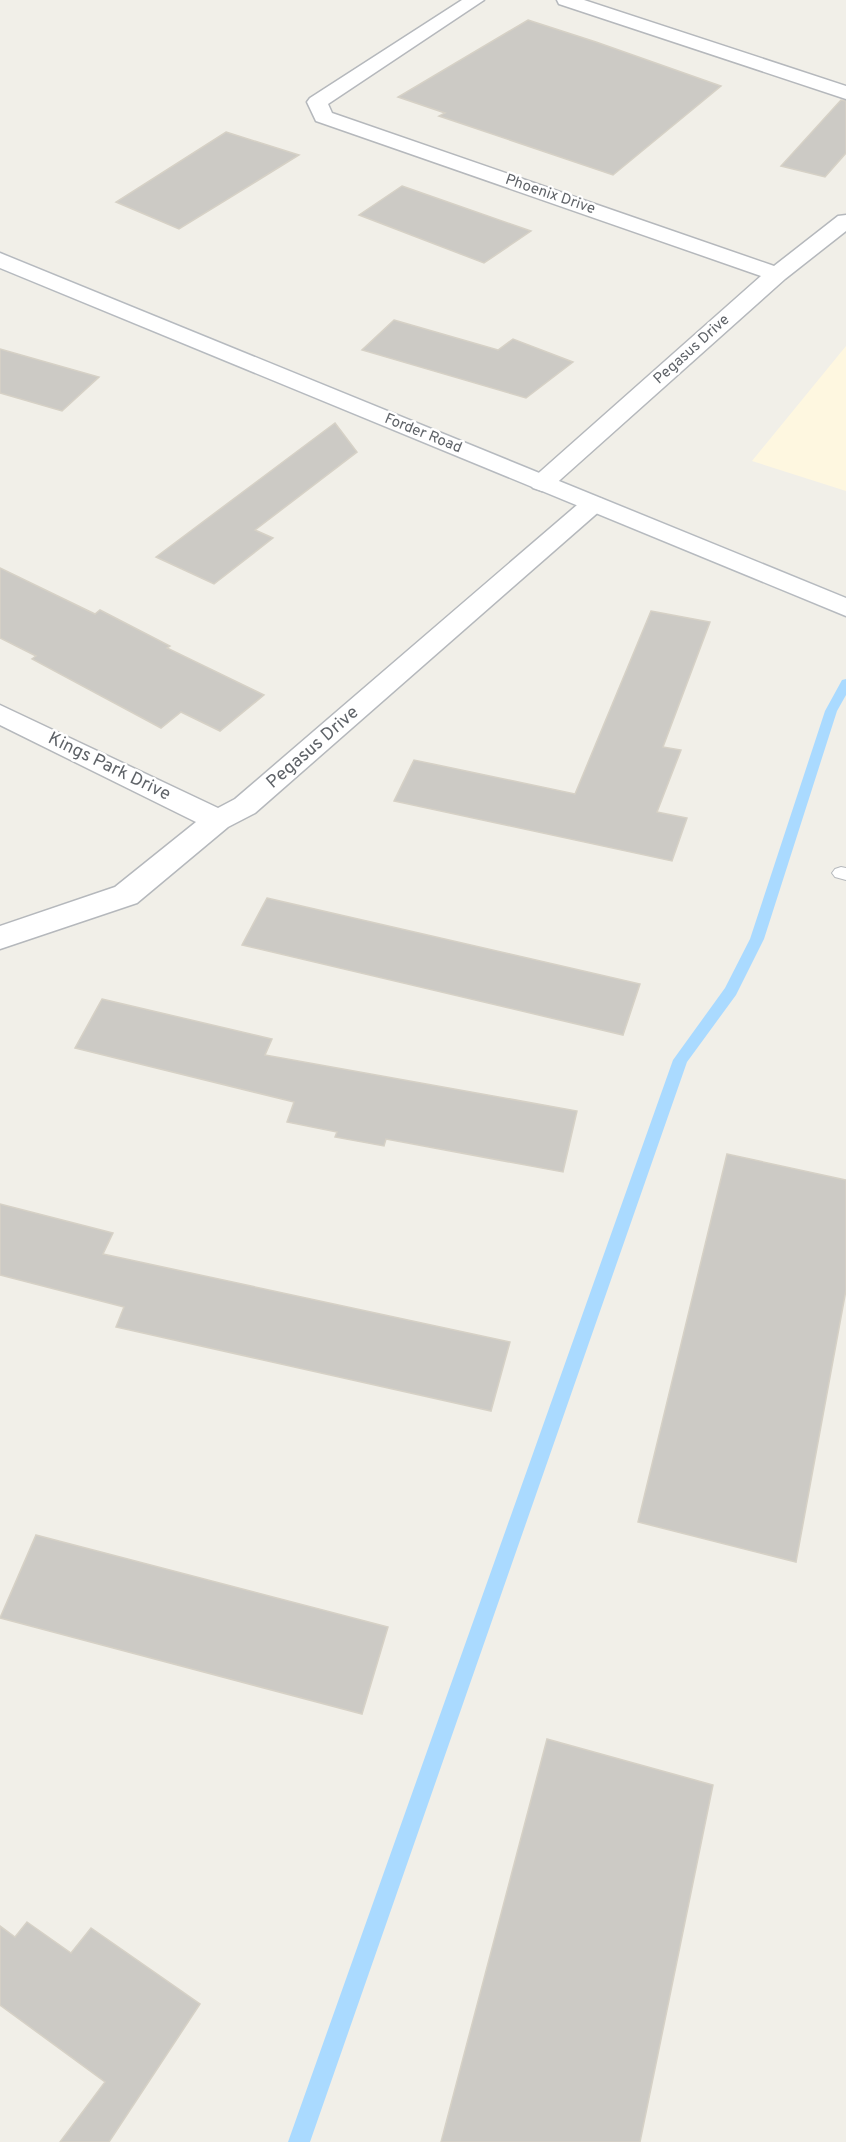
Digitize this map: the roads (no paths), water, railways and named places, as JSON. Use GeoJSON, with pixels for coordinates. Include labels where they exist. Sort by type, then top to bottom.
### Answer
{"type":"FeatureCollection","features":[{"type":"Feature","properties":{"kind":"street","name":"Phoenix Drive"},"geometry":{"type":"LineString","coordinates":[[474,0],[317,102],[323,117],[777,274]]}},
{"type":"Feature","properties":{"kind":"street"},"geometry":{"type":"LineString","coordinates":[[566,0],[846,93]]}},
{"type":"Feature","properties":{"kind":"street","name":"Pegasus Drive"},"geometry":{"type":"LineString","coordinates":[[542,483],[777,274],[846,221]]}},
{"type":"Feature","properties":{"kind":"street","name":"Forder Road"},"geometry":{"type":"LineString","coordinates":[[0,260],[846,608]]}},
{"type":"Feature","properties":{"kind":"street","name":"Pegasus Drive"},"geometry":{"type":"LineString","coordinates":[[0,938],[126,895],[218,820],[245,806],[593,504]]}},
{"type":"Feature","properties":{"kind":"street","name":"Kings Park Drive"},"geometry":{"type":"LineString","coordinates":[[0,714],[218,820]]}},
{"type":"Feature","properties":{"kind":"waterway"},"geometry":{"type":"LineString","coordinates":[[299,2142],[680,1060],[731,991],[757,939],[831,711],[846,683]]}}]}
